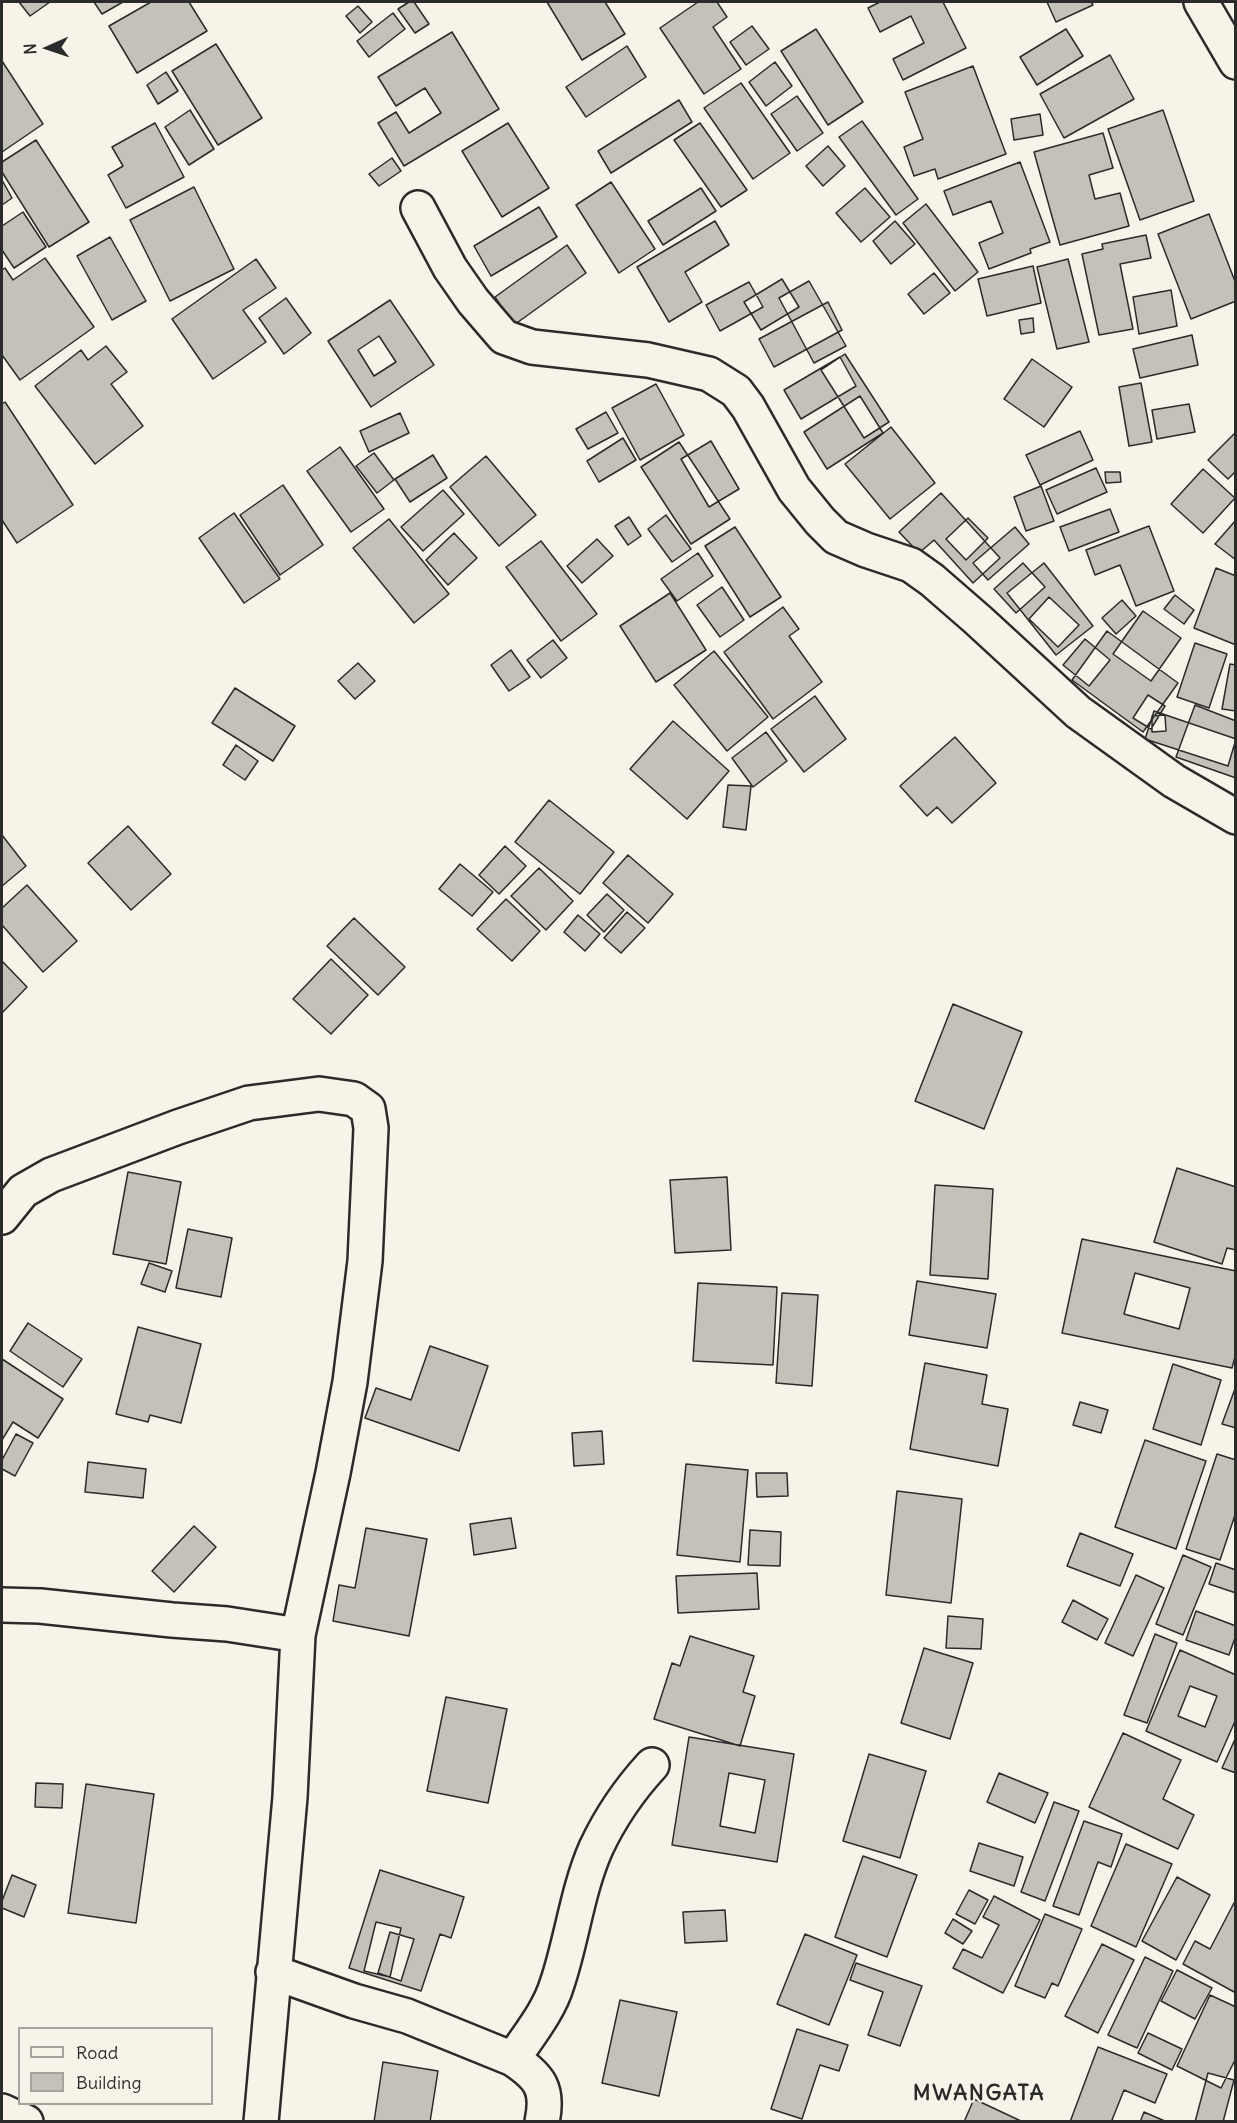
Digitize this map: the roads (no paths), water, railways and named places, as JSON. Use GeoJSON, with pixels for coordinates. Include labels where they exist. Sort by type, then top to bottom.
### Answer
{"type":"FeatureCollection","features":[{"type":"Feature","properties":{"kind":"street"},"geometry":{"type":"LineString","coordinates":[[1201,2],[1236,62]]}},
{"type":"Feature","properties":{"kind":"street"},"geometry":{"type":"LineString","coordinates":[[418,208],[450,268],[473,301],[504,337],[532,347],[658,362],[709,374],[736,392],[748,407],[794,489],[836,537],[911,566],[970,614],[1078,712],[1174,781],[1236,818]]}},
{"type":"Feature","properties":{"kind":"street"},"geometry":{"type":"LineString","coordinates":[[2,1217],[23,1191],[51,1175],[249,1103],[319,1094],[354,1099],[368,1109],[372,1128],[365,1261],[350,1382],[298,1635],[290,1797],[261,2121]]}},
{"type":"Feature","properties":{"kind":"street"},"geometry":{"type":"LineString","coordinates":[[2,1605],[40,1606],[227,1624],[298,1635]]}},
{"type":"Feature","properties":{"kind":"street"},"geometry":{"type":"LineString","coordinates":[[513,2059],[557,1987],[595,1850],[630,1789],[652,1765]]}},
{"type":"Feature","properties":{"kind":"street"},"geometry":{"type":"LineString","coordinates":[[273,1972],[354,2001],[407,2016],[513,2059],[526,2067],[538,2080],[546,2105],[542,2121]]}},
{"type":"Feature","properties":{"kind":"street"},"geometry":{"type":"LineString","coordinates":[[2,2111],[26,2121]]}},
{"type":"Feature","properties":{"kind":"district","name":"MWANGATA"},"geometry":{"type":"Point","coordinates":[979,2094]}}]}
